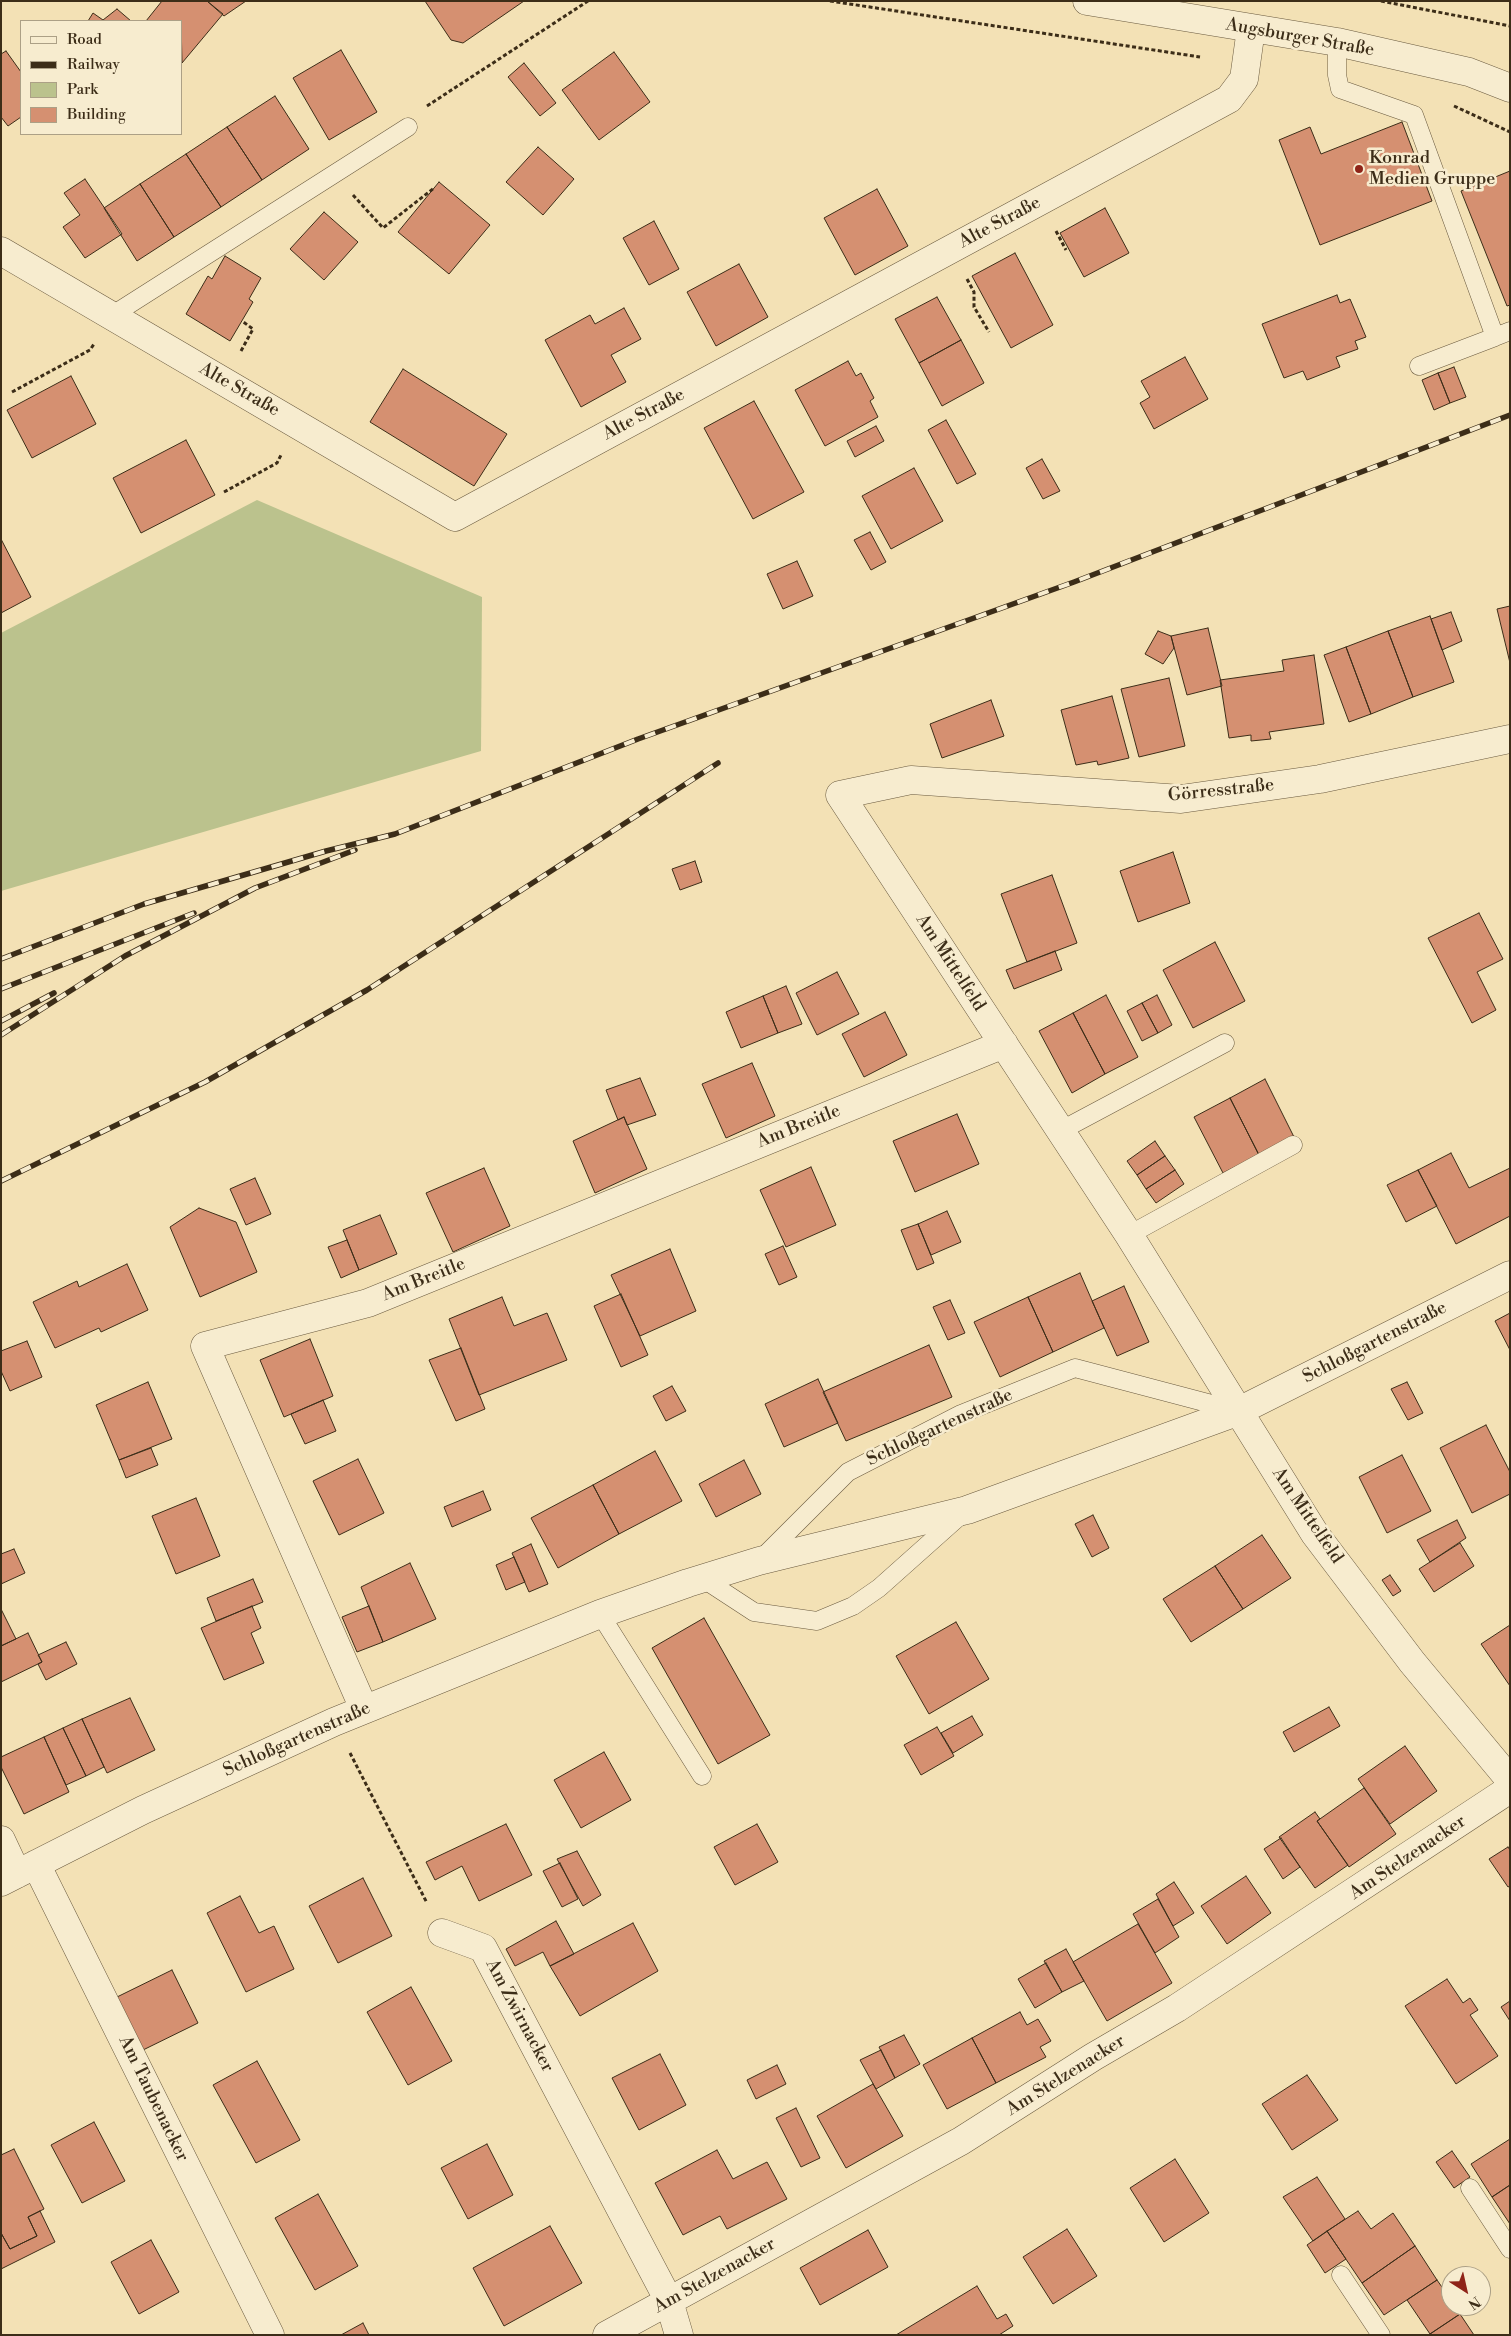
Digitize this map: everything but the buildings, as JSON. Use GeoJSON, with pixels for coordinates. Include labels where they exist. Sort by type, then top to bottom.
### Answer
{"type":"FeatureCollection","features":[{"type":"Feature","properties":{"kind":"street","name":"Augsburger Straße"},"geometry":{"type":"LineString","coordinates":[[1087,1],[1337,42],[1469,72],[1510,88]]}},
{"type":"Feature","properties":{"kind":"street","name":"Alte Straße"},"geometry":{"type":"LineString","coordinates":[[1,251],[455,517],[1229,99],[1244,79],[1251,29]]}},
{"type":"Feature","properties":{"kind":"street","name":"Görresstraße"},"geometry":{"type":"LineString","coordinates":[[840,795],[911,780],[1181,799],[1320,779],[1510,739]]}},
{"type":"Feature","properties":{"kind":"street","name":"Am Mittelfeld"},"geometry":{"type":"LineString","coordinates":[[840,795],[1129,1235],[1315,1534],[1412,1662],[1510,1780]]}},
{"type":"Feature","properties":{"kind":"street","name":"Am Breitle"},"geometry":{"type":"LineString","coordinates":[[364,1709],[205,1346],[368,1303],[1004,1044]]}},
{"type":"Feature","properties":{"kind":"street","name":"Schloßgartenstraße"},"geometry":{"type":"LineString","coordinates":[[967,1510],[1239,1411],[1510,1274]]}},
{"type":"Feature","properties":{"kind":"street"},"geometry":{"type":"LineString","coordinates":[[759,1561],[967,1510]]}},
{"type":"Feature","properties":{"kind":"street","name":"Schloßgartenstraße"},"geometry":{"type":"LineString","coordinates":[[18,1873],[143,1810],[364,1709],[600,1614],[702,1578],[759,1561]]}},
{"type":"Feature","properties":{"kind":"street","name":"Am Stelzenacker"},"geometry":{"type":"LineString","coordinates":[[607,2335],[961,2141],[1093,2057],[1177,2008],[1510,1790]]}},
{"type":"Feature","properties":{"kind":"street","name":"Am Taubenacker"},"geometry":{"type":"LineString","coordinates":[[1,1840],[270,2335]]}},
{"type":"Feature","properties":{"kind":"street","name":"Am Zwirnacker"},"geometry":{"type":"LineString","coordinates":[[442,1933],[483,1948],[669,2301],[679,2335]]}},
{"type":"Feature","properties":{"kind":"lane"},"geometry":{"type":"LineString","coordinates":[[1337,42],[1337,75],[1340,89],[1414,114],[1502,334],[1419,366]]}},
{"type":"Feature","properties":{"kind":"lane"},"geometry":{"type":"LineString","coordinates":[[111,316],[408,127]]}},
{"type":"Feature","properties":{"kind":"lane"},"geometry":{"type":"LineString","coordinates":[[1060,1131],[1225,1043]]}},
{"type":"Feature","properties":{"kind":"lane"},"geometry":{"type":"LineString","coordinates":[[1129,1235],[1293,1145]]}},
{"type":"Feature","properties":{"kind":"lane","name":"Schloßgartenstraße"},"geometry":{"type":"LineString","coordinates":[[759,1561],[848,1472],[960,1414],[1075,1368],[1239,1411]]}},
{"type":"Feature","properties":{"kind":"lane","name":"Schloßgartenstraße"},"geometry":{"type":"LineString","coordinates":[[702,1578],[754,1612],[817,1621],[853,1606],[879,1588],[967,1510]]}},
{"type":"Feature","properties":{"kind":"lane"},"geometry":{"type":"LineString","coordinates":[[600,1614],[702,1776]]}},
{"type":"Feature","properties":{"kind":"lane"},"geometry":{"type":"LineString","coordinates":[[1470,2188],[1510,2248]]}},
{"type":"Feature","properties":{"kind":"lane"},"geometry":{"type":"LineString","coordinates":[[1341,2275],[1380,2335]]}},
{"type":"Feature","properties":{"kind":"path"},"geometry":{"type":"LineString","coordinates":[[408,127],[411,117],[588,1]]}},
{"type":"Feature","properties":{"kind":"path"},"geometry":{"type":"LineString","coordinates":[[830,1],[1246,64]]}},
{"type":"Feature","properties":{"kind":"path"},"geometry":{"type":"LineString","coordinates":[[1381,1],[1510,26]]}},
{"type":"Feature","properties":{"kind":"path"},"geometry":{"type":"LineString","coordinates":[[334,174],[383,228],[434,188]]}},
{"type":"Feature","properties":{"kind":"path"},"geometry":{"type":"LineString","coordinates":[[951,249],[974,292],[974,307],[989,332]]}},
{"type":"Feature","properties":{"kind":"path"},"geometry":{"type":"LineString","coordinates":[[12,392],[90,350],[111,316]]}},
{"type":"Feature","properties":{"kind":"path"},"geometry":{"type":"LineString","coordinates":[[224,492],[276,463],[299,426]]}},
{"type":"Feature","properties":{"kind":"path"},"geometry":{"type":"LineString","coordinates":[[334,1722],[442,1933]]}},
{"type":"Feature","properties":{"kind":"green space"},"geometry":{"type":"Polygon","coordinates":[[[257,500],[482,597],[481,751],[1,891],[1,633],[257,500]]]}},
{"type":"Feature","properties":{"kind":"railway"},"geometry":{"type":"LineString","coordinates":[[1,959],[144,904],[326,851],[395,834],[638,739],[1074,582],[1510,415]]}},
{"type":"Feature","properties":{"kind":"railway"},"geometry":{"type":"LineString","coordinates":[[1,1181],[205,1082],[367,990],[718,763]]}},
{"type":"Feature","properties":{"kind":"railway"},"geometry":{"type":"LineString","coordinates":[[1,1035],[125,956],[255,888],[355,850]]}},
{"type":"Feature","properties":{"kind":"railway"},"geometry":{"type":"LineString","coordinates":[[1,989],[194,913]]}},
{"type":"Feature","properties":{"kind":"railway"},"geometry":{"type":"LineString","coordinates":[[1,1021],[54,993]]}},
{"type":"Feature","properties":{"kind":"place","name":"Konrad Medien Gruppe"},"geometry":{"type":"Point","coordinates":[1359,169]}}]}
